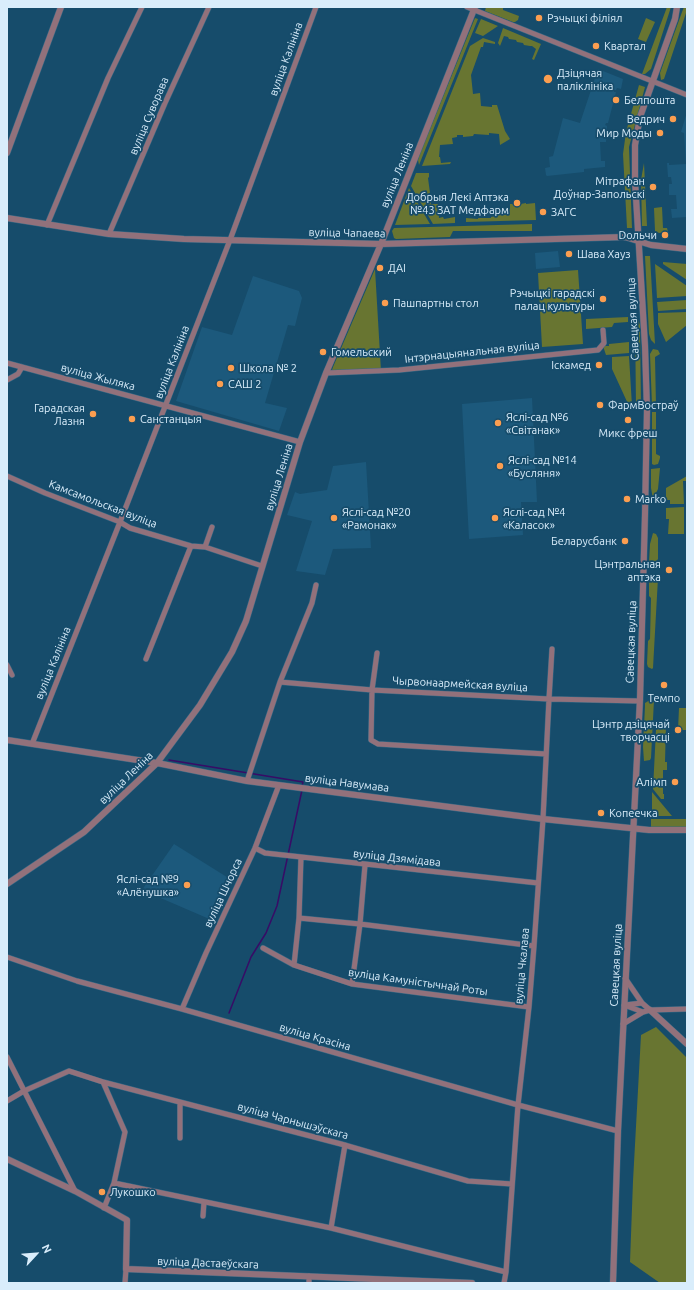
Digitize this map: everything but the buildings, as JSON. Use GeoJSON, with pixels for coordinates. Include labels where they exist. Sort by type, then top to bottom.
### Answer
{"type":"FeatureCollection","features":[{"type":"Feature","properties":{"kind":"street"},"geometry":{"type":"LineString","coordinates":[[7,153],[61,7]]}},
{"type":"Feature","properties":{"kind":"street"},"geometry":{"type":"LineString","coordinates":[[47,225],[108,78],[142,7]]}},
{"type":"Feature","properties":{"kind":"street","name":"вуліца Суворава"},"geometry":{"type":"LineString","coordinates":[[109,234],[165,103],[209,7]]}},
{"type":"Feature","properties":{"kind":"street","name":"вуліца Калініна"},"geometry":{"type":"LineString","coordinates":[[32,744],[230,240],[316,7]]}},
{"type":"Feature","properties":{"kind":"street"},"geometry":{"type":"LineString","coordinates":[[467,7],[475,8],[687,95]]}},
{"type":"Feature","properties":{"kind":"street","name":"Савецкая вуліца"},"geometry":{"type":"LineString","coordinates":[[613,1283],[618,1131],[634,828],[644,575],[647,410],[635,181],[635,145],[640,118],[675,19],[677,7]]}},
{"type":"Feature","properties":{"kind":"street","name":"вуліца Леніна"},"geometry":{"type":"LineString","coordinates":[[7,884],[84,832],[157,763],[200,705],[232,652],[246,621],[300,442],[326,373],[381,244],[475,8]]}},
{"type":"Feature","properties":{"kind":"street","name":"вуліца Чапаева"},"geometry":{"type":"LineString","coordinates":[[7,218],[109,234],[230,240],[381,244],[625,237],[651,245],[687,249]]}},
{"type":"Feature","properties":{"kind":"street","name":"Інтэрнацыянальная вуліца"},"geometry":{"type":"LineString","coordinates":[[326,373],[399,370],[598,350],[604,343],[603,330]]}},
{"type":"Feature","properties":{"kind":"street","name":"вуліца Жыляка"},"geometry":{"type":"LineString","coordinates":[[7,363],[300,442]]}},
{"type":"Feature","properties":{"kind":"street"},"geometry":{"type":"LineString","coordinates":[[7,380],[18,374],[22,367]]}},
{"type":"Feature","properties":{"kind":"street","name":"Камсамольская вуліца"},"geometry":{"type":"LineString","coordinates":[[7,476],[45,493],[120,522],[130,528],[192,546],[205,547],[262,566]]}},
{"type":"Feature","properties":{"kind":"street"},"geometry":{"type":"LineString","coordinates":[[205,547],[212,527]]}},
{"type":"Feature","properties":{"kind":"street"},"geometry":{"type":"LineString","coordinates":[[146,659],[192,546]]}},
{"type":"Feature","properties":{"kind":"street"},"geometry":{"type":"LineString","coordinates":[[246,781],[280,682],[312,603],[316,585]]}},
{"type":"Feature","properties":{"kind":"street","name":"вуліца Чкалава"},"geometry":{"type":"LineString","coordinates":[[504,1283],[518,1105],[534,946],[543,819],[548,698],[552,649]]}},
{"type":"Feature","properties":{"kind":"street"},"geometry":{"type":"LineString","coordinates":[[376,652],[372,690],[371,740],[378,744],[546,754]]}},
{"type":"Feature","properties":{"kind":"street"},"geometry":{"type":"LineString","coordinates":[[7,665],[12,675]]}},
{"type":"Feature","properties":{"kind":"street","name":"Чырвонаармейская вуліца"},"geometry":{"type":"LineString","coordinates":[[280,682],[372,690],[639,701]]}},
{"type":"Feature","properties":{"kind":"street","name":"вуліца Навумава"},"geometry":{"type":"LineString","coordinates":[[7,740],[157,763],[246,781],[543,819],[634,828],[687,830]]}},
{"type":"Feature","properties":{"kind":"street","name":"вуліца Шчорса"},"geometry":{"type":"LineString","coordinates":[[182,1009],[206,953],[255,848],[279,785]]}},
{"type":"Feature","properties":{"kind":"street","name":"вуліца Дзямідава"},"geometry":{"type":"LineString","coordinates":[[255,848],[265,853],[538,883]]}},
{"type":"Feature","properties":{"kind":"street"},"geometry":{"type":"LineString","coordinates":[[294,965],[299,918],[301,857]]}},
{"type":"Feature","properties":{"kind":"street"},"geometry":{"type":"LineString","coordinates":[[352,984],[360,924],[365,865]]}},
{"type":"Feature","properties":{"kind":"street"},"geometry":{"type":"LineString","coordinates":[[299,918],[360,924],[534,946]]}},
{"type":"Feature","properties":{"kind":"street","name":"вуліца Камуністычнай Роты"},"geometry":{"type":"LineString","coordinates":[[263,948],[294,965],[352,984],[528,1007]]}},
{"type":"Feature","properties":{"kind":"street","name":"вуліца Красіна"},"geometry":{"type":"LineString","coordinates":[[7,957],[77,981],[182,1009],[518,1105],[618,1131]]}},
{"type":"Feature","properties":{"kind":"street"},"geometry":{"type":"LineString","coordinates":[[626,978],[642,1002],[687,1044]]}},
{"type":"Feature","properties":{"kind":"street"},"geometry":{"type":"LineString","coordinates":[[624,1005],[642,1002]]}},
{"type":"Feature","properties":{"kind":"street"},"geometry":{"type":"LineString","coordinates":[[624,1005],[642,1012]]}},
{"type":"Feature","properties":{"kind":"street"},"geometry":{"type":"LineString","coordinates":[[623,1024],[642,1012],[650,1010],[687,1009]]}},
{"type":"Feature","properties":{"kind":"street"},"geometry":{"type":"LineString","coordinates":[[7,1057],[75,1191]]}},
{"type":"Feature","properties":{"kind":"street","name":"вуліца Чарнышэўскага"},"geometry":{"type":"LineString","coordinates":[[24,1091],[70,1071],[103,1082],[345,1145],[468,1181],[512,1184]]}},
{"type":"Feature","properties":{"kind":"street"},"geometry":{"type":"LineString","coordinates":[[103,1082],[125,1132],[114,1183],[104,1208]]}},
{"type":"Feature","properties":{"kind":"street"},"geometry":{"type":"LineString","coordinates":[[7,1101],[24,1091]]}},
{"type":"Feature","properties":{"kind":"street"},"geometry":{"type":"LineString","coordinates":[[180,1102],[180,1138]]}},
{"type":"Feature","properties":{"kind":"street"},"geometry":{"type":"LineString","coordinates":[[331,1228],[345,1145]]}},
{"type":"Feature","properties":{"kind":"street"},"geometry":{"type":"LineString","coordinates":[[7,1159],[75,1191],[127,1220],[125,1283]]}},
{"type":"Feature","properties":{"kind":"street"},"geometry":{"type":"LineString","coordinates":[[114,1183],[331,1228],[506,1272]]}},
{"type":"Feature","properties":{"kind":"street"},"geometry":{"type":"LineString","coordinates":[[203,1216],[204,1202]]}},
{"type":"Feature","properties":{"kind":"street","name":"вуліца Дастаеўскага"},"geometry":{"type":"LineString","coordinates":[[126,1269],[472,1283]]}},
{"type":"Feature","properties":{"kind":"street"},"geometry":{"type":"LineString","coordinates":[[309,1276],[309,1283]]}},
{"type":"Feature","properties":{"kind":"shaded area"},"geometry":{"type":"Polygon","coordinates":[[[598,69],[623,79],[621,89],[617,88],[614,90],[614,92],[616,92],[608,123],[605,125],[607,126],[606,142],[600,142],[601,161],[605,161],[605,167],[584,169],[584,172],[547,176],[545,168],[550,167],[549,157],[553,156],[563,118],[580,123],[598,69]]]}},
{"type":"Feature","properties":{"kind":"shaded area"},"geometry":{"type":"Polygon","coordinates":[[[687,112],[687,217],[672,218],[671,209],[677,209],[676,195],[669,195],[669,184],[672,184],[671,177],[668,177],[667,163],[669,163],[669,165],[686,164],[684,133],[681,132],[687,112]]]}},
{"type":"Feature","properties":{"kind":"shaded area"},"geometry":{"type":"Polygon","coordinates":[[[558,251],[560,267],[536,269],[535,253],[558,251]]]}},
{"type":"Feature","properties":{"kind":"shaded area","name":"Школа № 2"},"geometry":{"type":"Polygon","coordinates":[[[253,276],[299,291],[302,298],[295,326],[288,325],[265,403],[287,408],[279,431],[176,401],[202,327],[232,335],[253,276]]]}},
{"type":"Feature","properties":{"kind":"shaded area"},"geometry":{"type":"Polygon","coordinates":[[[532,398],[537,502],[521,502],[523,535],[469,539],[462,404],[532,398]]]}},
{"type":"Feature","properties":{"kind":"shaded area","name":"Яслі-сад №20 «Рамонак»"},"geometry":{"type":"Polygon","coordinates":[[[366,462],[371,548],[333,549],[325,575],[296,571],[312,521],[287,515],[295,492],[300,494],[327,490],[333,466],[366,462]]]}},
{"type":"Feature","properties":{"kind":"shaded area","name":"Яслі-сад №9 «Алёнушка»"},"geometry":{"type":"Polygon","coordinates":[[[174,844],[230,879],[214,921],[142,890],[174,844]]]}},
{"type":"Feature","properties":{"kind":"green space"},"geometry":{"type":"Polygon","coordinates":[[[486,7],[503,7],[503,10],[519,16],[518,20],[513,22],[485,11],[486,7]]]}},
{"type":"Feature","properties":{"kind":"green space"},"geometry":{"type":"Polygon","coordinates":[[[667,7],[671,7],[651,69],[645,74],[642,74],[667,7]]]}},
{"type":"Feature","properties":{"kind":"green space"},"geometry":{"type":"Polygon","coordinates":[[[684,7],[687,7],[686,13],[664,79],[661,80],[660,73],[684,7]]]}},
{"type":"Feature","properties":{"kind":"green space"},"geometry":{"type":"Polygon","coordinates":[[[475,18],[478,19],[419,165],[419,156],[475,18]]]}},
{"type":"Feature","properties":{"kind":"green space"},"geometry":{"type":"Polygon","coordinates":[[[646,18],[655,22],[646,42],[638,39],[646,18]]]}},
{"type":"Feature","properties":{"kind":"green space"},"geometry":{"type":"Polygon","coordinates":[[[481,19],[498,26],[483,36],[475,33],[481,19]]]}},
{"type":"Feature","properties":{"kind":"green space"},"geometry":{"type":"Polygon","coordinates":[[[503,28],[541,44],[534,60],[532,59],[536,49],[532,46],[524,45],[523,43],[504,36],[500,46],[498,43],[503,28]]]}},
{"type":"Feature","properties":{"kind":"green space"},"geometry":{"type":"Polygon","coordinates":[[[483,38],[495,42],[495,44],[484,42],[483,47],[481,47],[471,75],[473,94],[480,93],[481,106],[492,107],[492,105],[497,105],[505,131],[510,139],[500,145],[499,134],[474,134],[473,136],[463,137],[463,135],[457,135],[457,137],[452,138],[453,144],[440,145],[439,157],[441,163],[451,162],[450,164],[422,166],[470,46],[483,38]]]}},
{"type":"Feature","properties":{"kind":"green space"},"geometry":{"type":"Polygon","coordinates":[[[639,85],[645,87],[629,147],[632,228],[627,228],[623,154],[626,132],[639,85]]]}},
{"type":"Feature","properties":{"kind":"green space"},"geometry":{"type":"Polygon","coordinates":[[[644,163],[647,226],[642,226],[641,180],[644,163]]]}},
{"type":"Feature","properties":{"kind":"green space"},"geometry":{"type":"Polygon","coordinates":[[[416,173],[429,173],[429,199],[431,204],[438,204],[439,218],[443,217],[444,219],[455,217],[455,223],[433,224],[411,186],[416,173]]]}},
{"type":"Feature","properties":{"kind":"green space"},"geometry":{"type":"Polygon","coordinates":[[[409,188],[430,224],[395,225],[409,188]]]}},
{"type":"Feature","properties":{"kind":"green space"},"geometry":{"type":"Polygon","coordinates":[[[535,203],[536,220],[466,222],[466,218],[478,219],[497,216],[497,210],[499,212],[506,211],[510,209],[510,204],[515,205],[535,203]]]}},
{"type":"Feature","properties":{"kind":"green space"},"geometry":{"type":"Polygon","coordinates":[[[662,207],[663,228],[667,228],[668,232],[659,233],[655,231],[654,208],[662,207]]]}},
{"type":"Feature","properties":{"kind":"green space"},"geometry":{"type":"Polygon","coordinates":[[[532,224],[532,231],[453,231],[450,237],[396,239],[394,238],[392,231],[394,228],[532,224]]]}},
{"type":"Feature","properties":{"kind":"green space"},"geometry":{"type":"Polygon","coordinates":[[[645,256],[650,256],[655,344],[651,340],[649,334],[645,256]]]}},
{"type":"Feature","properties":{"kind":"green space"},"geometry":{"type":"Polygon","coordinates":[[[663,262],[687,264],[687,280],[663,264],[663,262]]]}},
{"type":"Feature","properties":{"kind":"green space"},"geometry":{"type":"Polygon","coordinates":[[[655,264],[687,286],[687,296],[657,298],[655,264]]]}},
{"type":"Feature","properties":{"kind":"green space"},"geometry":{"type":"Polygon","coordinates":[[[375,269],[381,371],[331,373],[333,367],[375,269]]]}},
{"type":"Feature","properties":{"kind":"green space"},"geometry":{"type":"Polygon","coordinates":[[[578,270],[583,344],[542,347],[538,273],[578,270]]]}},
{"type":"Feature","properties":{"kind":"green space"},"geometry":{"type":"Polygon","coordinates":[[[687,300],[687,309],[658,311],[657,302],[687,300]]]}},
{"type":"Feature","properties":{"kind":"green space"},"geometry":{"type":"Polygon","coordinates":[[[687,312],[687,325],[666,342],[658,324],[658,313],[687,312]]]}},
{"type":"Feature","properties":{"kind":"green space"},"geometry":{"type":"Polygon","coordinates":[[[628,317],[628,322],[614,323],[612,327],[586,329],[586,319],[628,317]]]}},
{"type":"Feature","properties":{"kind":"green space"},"geometry":{"type":"Polygon","coordinates":[[[637,317],[640,325],[641,407],[636,407],[635,318],[637,317]]]}},
{"type":"Feature","properties":{"kind":"green space"},"geometry":{"type":"Polygon","coordinates":[[[629,342],[629,353],[606,355],[603,346],[629,342]]]}},
{"type":"Feature","properties":{"kind":"green space"},"geometry":{"type":"Polygon","coordinates":[[[653,349],[658,350],[660,354],[655,357],[656,406],[652,406],[650,354],[653,349]]]}},
{"type":"Feature","properties":{"kind":"green space"},"geometry":{"type":"Polygon","coordinates":[[[629,356],[632,406],[629,406],[612,369],[612,357],[629,356]]]}},
{"type":"Feature","properties":{"kind":"green space"},"geometry":{"type":"Polygon","coordinates":[[[652,412],[656,412],[656,454],[660,456],[658,464],[654,465],[652,464],[652,412]]]}},
{"type":"Feature","properties":{"kind":"green space"},"geometry":{"type":"Polygon","coordinates":[[[660,468],[658,489],[653,499],[651,488],[651,469],[660,468]]]}},
{"type":"Feature","properties":{"kind":"green space"},"geometry":{"type":"Polygon","coordinates":[[[687,476],[687,481],[683,481],[684,504],[670,504],[670,500],[666,500],[666,488],[687,476]]]}},
{"type":"Feature","properties":{"kind":"green space"},"geometry":{"type":"Polygon","coordinates":[[[684,507],[684,534],[668,534],[669,519],[666,519],[666,508],[684,507]]]}},
{"type":"Feature","properties":{"kind":"green space"},"geometry":{"type":"Polygon","coordinates":[[[653,533],[656,534],[658,538],[658,559],[655,563],[649,563],[650,544],[653,533]]]}},
{"type":"Feature","properties":{"kind":"green space"},"geometry":{"type":"Polygon","coordinates":[[[654,578],[658,578],[652,669],[648,667],[647,664],[648,641],[650,639],[651,598],[649,596],[649,583],[654,578]]]}},
{"type":"Feature","properties":{"kind":"green space"},"geometry":{"type":"Polygon","coordinates":[[[650,700],[654,700],[651,758],[650,760],[644,761],[643,747],[645,703],[650,700]]]}},
{"type":"Feature","properties":{"kind":"green space"},"geometry":{"type":"Polygon","coordinates":[[[679,708],[687,708],[687,730],[678,730],[679,708]]]}},
{"type":"Feature","properties":{"kind":"green space"},"geometry":{"type":"Polygon","coordinates":[[[666,724],[665,762],[667,762],[667,770],[663,770],[664,799],[661,799],[653,789],[656,730],[666,724]]]}},
{"type":"Feature","properties":{"kind":"green space"},"geometry":{"type":"Polygon","coordinates":[[[652,792],[672,816],[652,816],[652,792]]]}},
{"type":"Feature","properties":{"kind":"green space"},"geometry":{"type":"Polygon","coordinates":[[[651,819],[687,819],[687,828],[651,828],[651,819]]]}},
{"type":"Feature","properties":{"kind":"green space"},"geometry":{"type":"Polygon","coordinates":[[[656,1027],[687,1058],[687,1283],[660,1283],[630,1262],[641,1035],[656,1027]]]}},
{"type":"Feature","properties":{"kind":"waterway"},"geometry":{"type":"LineString","coordinates":[[169,760],[303,782],[302,786]]}},
{"type":"Feature","properties":{"kind":"waterway"},"geometry":{"type":"LineString","coordinates":[[229,1013],[251,957],[266,933],[277,906],[302,790]]}},
{"type":"Feature","properties":{"kind":"place","name":"Рэчыцкі філіял"},"geometry":{"type":"Point","coordinates":[539,18]}},
{"type":"Feature","properties":{"kind":"place","name":"Квартал"},"geometry":{"type":"Point","coordinates":[596,46]}},
{"type":"Feature","properties":{"kind":"place","name":"Дзіцячая паліклініка"},"geometry":{"type":"Point","coordinates":[548,79]}},
{"type":"Feature","properties":{"kind":"place","name":"Белпошта"},"geometry":{"type":"Point","coordinates":[616,100]}},
{"type":"Feature","properties":{"kind":"place","name":"Ведрич"},"geometry":{"type":"Point","coordinates":[673,119]}},
{"type":"Feature","properties":{"kind":"place","name":"Мир Моды"},"geometry":{"type":"Point","coordinates":[660,133]}},
{"type":"Feature","properties":{"kind":"place","name":"Мітрафан Доўнар-Запольскі"},"geometry":{"type":"Point","coordinates":[653,187]}},
{"type":"Feature","properties":{"kind":"place","name":"Добрыя Лекі Аптэка №43 ЗАТ Медфарм"},"geometry":{"type":"Point","coordinates":[517,203]}},
{"type":"Feature","properties":{"kind":"place","name":"ЗАГС"},"geometry":{"type":"Point","coordinates":[543,212]}},
{"type":"Feature","properties":{"kind":"place","name":"Doльчи"},"geometry":{"type":"Point","coordinates":[665,235]}},
{"type":"Feature","properties":{"kind":"place","name":"Шава Хауз"},"geometry":{"type":"Point","coordinates":[569,254]}},
{"type":"Feature","properties":{"kind":"place","name":"ДАІ"},"geometry":{"type":"Point","coordinates":[380,268]}},
{"type":"Feature","properties":{"kind":"place","name":"Рэчыцкі гарадскі палац культуры"},"geometry":{"type":"Point","coordinates":[603,299]}},
{"type":"Feature","properties":{"kind":"place","name":"Пашпартны стол"},"geometry":{"type":"Point","coordinates":[385,303]}},
{"type":"Feature","properties":{"kind":"place","name":"Гомельский"},"geometry":{"type":"Point","coordinates":[323,352]}},
{"type":"Feature","properties":{"kind":"place","name":"Іскамед"},"geometry":{"type":"Point","coordinates":[599,365]}},
{"type":"Feature","properties":{"kind":"place","name":"Школа № 2"},"geometry":{"type":"Point","coordinates":[231,368]}},
{"type":"Feature","properties":{"kind":"place","name":"САШ 2"},"geometry":{"type":"Point","coordinates":[220,384]}},
{"type":"Feature","properties":{"kind":"place","name":"ФармВостраў"},"geometry":{"type":"Point","coordinates":[600,405]}},
{"type":"Feature","properties":{"kind":"place","name":"Гарадская Лазня"},"geometry":{"type":"Point","coordinates":[93,414]}},
{"type":"Feature","properties":{"kind":"place","name":"Санстанцыя"},"geometry":{"type":"Point","coordinates":[132,419]}},
{"type":"Feature","properties":{"kind":"place","name":"Микс фреш"},"geometry":{"type":"Point","coordinates":[628,420]}},
{"type":"Feature","properties":{"kind":"place","name":"Яслі-сад №6 «Світанак»"},"geometry":{"type":"Point","coordinates":[498,423]}},
{"type":"Feature","properties":{"kind":"place","name":"Яслі-сад №14 «Бусляня»"},"geometry":{"type":"Point","coordinates":[500,466]}},
{"type":"Feature","properties":{"kind":"place","name":"Marko"},"geometry":{"type":"Point","coordinates":[627,499]}},
{"type":"Feature","properties":{"kind":"place","name":"Яслі-сад №20 «Рамонак»"},"geometry":{"type":"Point","coordinates":[334,518]}},
{"type":"Feature","properties":{"kind":"place","name":"Яслі-сад №4 «Каласок»"},"geometry":{"type":"Point","coordinates":[495,518]}},
{"type":"Feature","properties":{"kind":"place","name":"Беларусбанк"},"geometry":{"type":"Point","coordinates":[625,541]}},
{"type":"Feature","properties":{"kind":"place","name":"Цэнтральная аптэка"},"geometry":{"type":"Point","coordinates":[669,570]}},
{"type":"Feature","properties":{"kind":"place","name":"Темпо"},"geometry":{"type":"Point","coordinates":[664,685]}},
{"type":"Feature","properties":{"kind":"place","name":"Цэнтр дзіцячай творчасці"},"geometry":{"type":"Point","coordinates":[678,730]}},
{"type":"Feature","properties":{"kind":"place","name":"Алімп"},"geometry":{"type":"Point","coordinates":[675,782]}},
{"type":"Feature","properties":{"kind":"place","name":"Копеечка"},"geometry":{"type":"Point","coordinates":[601,813]}},
{"type":"Feature","properties":{"kind":"place","name":"Яслі-сад №9 «Алёнушка»"},"geometry":{"type":"Point","coordinates":[187,885]}},
{"type":"Feature","properties":{"kind":"place","name":"Лукошко"},"geometry":{"type":"Point","coordinates":[102,1192]}}]}
